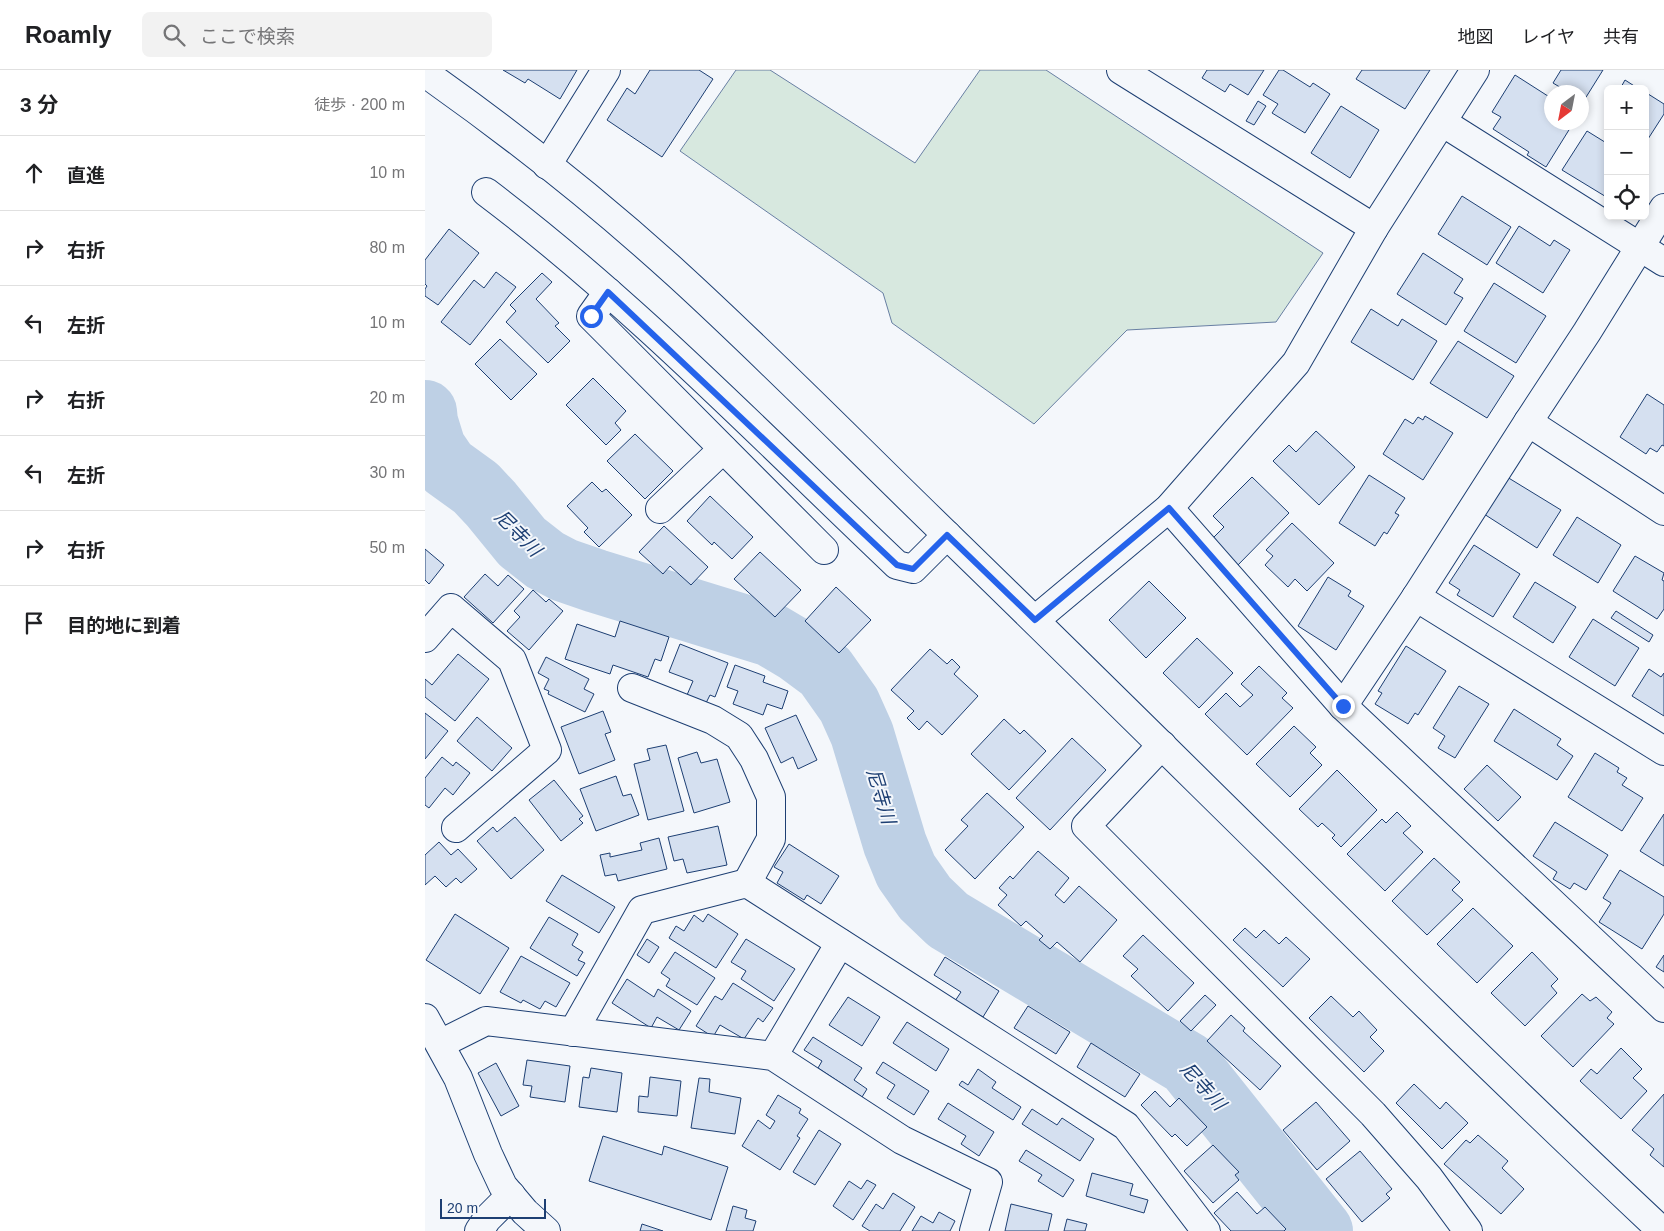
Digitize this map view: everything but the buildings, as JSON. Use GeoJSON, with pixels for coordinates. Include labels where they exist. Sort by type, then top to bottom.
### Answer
{"type":"FeatureCollection","features":[{"type":"Feature","properties":{"kind":"street"},"geometry":{"type":"LineString","coordinates":[[547,165],[607,70]]}},
{"type":"Feature","properties":{"kind":"street"},"geometry":{"type":"LineString","coordinates":[[1121,70],[1373,228]]}},
{"type":"Feature","properties":{"kind":"street"},"geometry":{"type":"LineString","coordinates":[[1035,620],[1169,508],[1296,363],[1373,228],[1475,70]]}},
{"type":"Feature","properties":{"kind":"street"},"geometry":{"type":"LineString","coordinates":[[425,73],[486,116],[618,222],[678,275],[1035,620],[1546,1121],[1662,1231]]}},
{"type":"Feature","properties":{"kind":"street"},"geometry":{"type":"LineString","coordinates":[[1442,122],[1664,262]]}},
{"type":"Feature","properties":{"kind":"street"},"geometry":{"type":"LineString","coordinates":[[486,192],[533,228],[608,292],[711,387],[897,565],[913,569],[947,535]]}},
{"type":"Feature","properties":{"kind":"street"},"geometry":{"type":"LineString","coordinates":[[1343,706],[1416,597],[1641,247],[1664,208]]}},
{"type":"Feature","properties":{"kind":"street"},"geometry":{"type":"LineString","coordinates":[[608,292],[591,316],[824,550]]}},
{"type":"Feature","properties":{"kind":"street"},"geometry":{"type":"LineString","coordinates":[[1528,422],[1664,511]]}},
{"type":"Feature","properties":{"kind":"street"},"geometry":{"type":"LineString","coordinates":[[660,509],[723,449]]}},
{"type":"Feature","properties":{"kind":"street"},"geometry":{"type":"LineString","coordinates":[[1169,508],[1343,706],[1664,1008]]}},
{"type":"Feature","properties":{"kind":"street"},"geometry":{"type":"LineString","coordinates":[[1416,597],[1664,750]]}},
{"type":"Feature","properties":{"kind":"street"},"geometry":{"type":"LineString","coordinates":[[425,638],[451,608],[512,660],[547,750],[456,828]]}},
{"type":"Feature","properties":{"kind":"street"},"geometry":{"type":"LineString","coordinates":[[573,1032],[643,910],[747,883],[771,839],[771,797],[754,759],[739,736],[713,720],[632,688]]}},
{"type":"Feature","properties":{"kind":"street"},"geometry":{"type":"LineString","coordinates":[[1163,745],[1086,826],[1373,1114],[1429,1178],[1468,1231]]}},
{"type":"Feature","properties":{"kind":"street"},"geometry":{"type":"LineString","coordinates":[[747,883],[1127,1126],[1206,1231]]}},
{"type":"Feature","properties":{"kind":"street"},"geometry":{"type":"LineString","coordinates":[[773,1056],[840,943]]}},
{"type":"Feature","properties":{"kind":"street"},"geometry":{"type":"LineString","coordinates":[[425,1018],[458,1078],[488,1154],[503,1186],[525,1212],[546,1231]]}},
{"type":"Feature","properties":{"kind":"street"},"geometry":{"type":"LineString","coordinates":[[440,1044],[485,1021],[773,1056],[902,1140],[988,1182],[974,1231]]}},
{"type":"Feature","properties":{"kind":"street"},"geometry":{"type":"LineString","coordinates":[[479,1231],[487,1219],[511,1195]]}},
{"type":"Feature","properties":{"kind":"shaded area"},"geometry":{"type":"Polygon","coordinates":[[[736,70],[770,70],[915,163],[980,70],[1046,70],[1323,253],[1276,322],[1127,330],[1034,424],[892,323],[883,293],[680,151],[736,70]]]}},
{"type":"Feature","properties":{"kind":"waterway","name":"尼寺川"},"geometry":{"type":"LineString","coordinates":[[425,412],[434,448],[447,467],[476,488],[522,542],[545,560],[564,570],[596,581],[771,635],[798,651],[825,671],[849,705],[862,734],[895,844],[906,871],[925,898],[948,920],[1188,1064],[1321,1231]]}},
{"type":"Feature","properties":{"kind":"route"},"geometry":{"type":"LineString","coordinates":[[591,316],[608,292],[897,565],[913,569],[947,535],[1035,620],[1169,508],[1343,706]]}}]}
